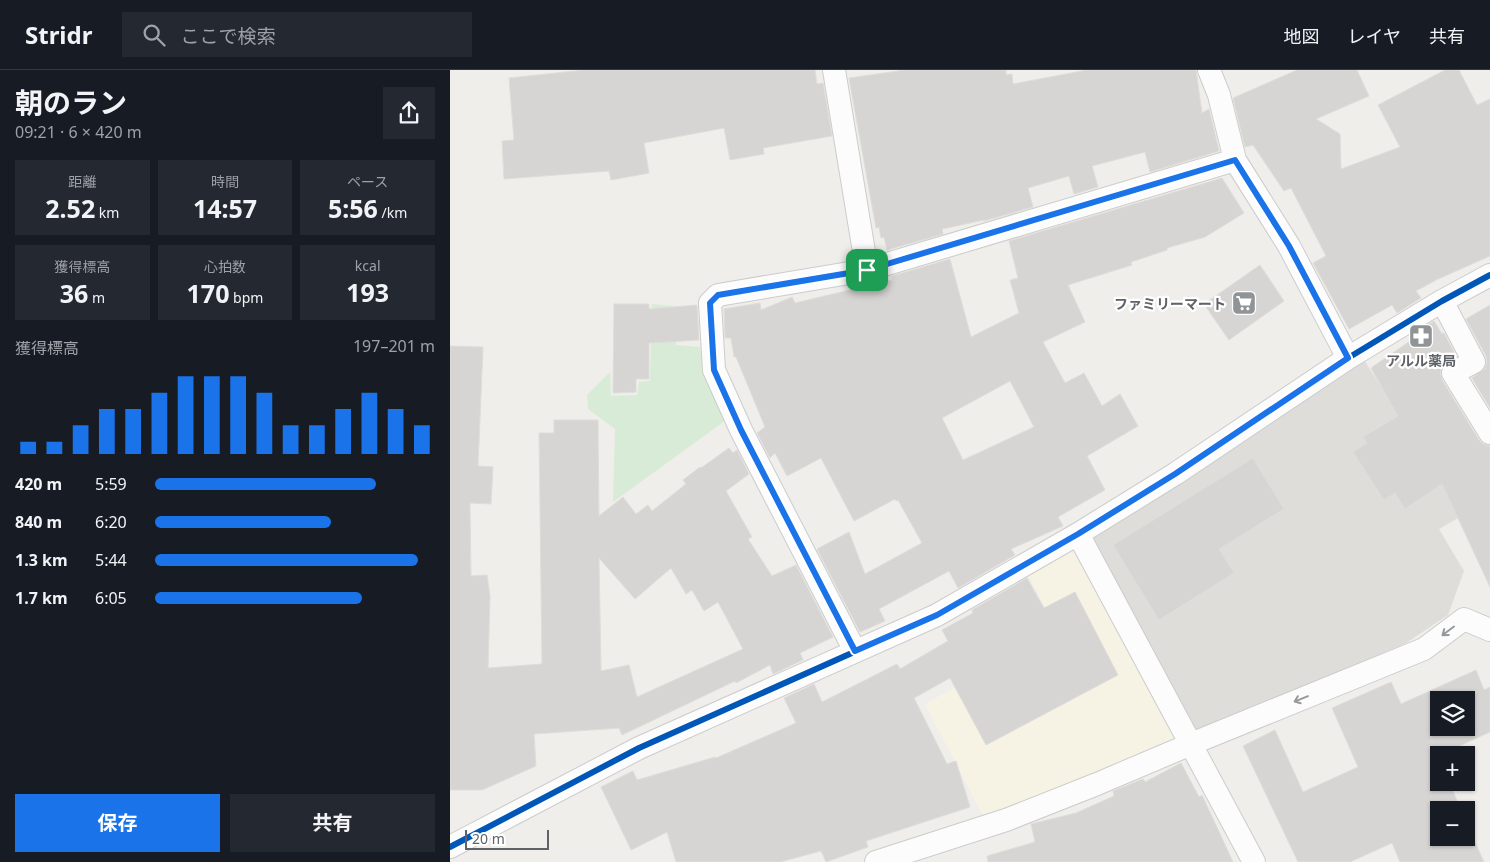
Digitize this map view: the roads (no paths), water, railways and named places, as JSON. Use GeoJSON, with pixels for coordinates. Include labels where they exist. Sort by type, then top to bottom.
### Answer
{"type":"FeatureCollection","features":[{"type":"Feature","properties":{"kind":"street"},"geometry":{"type":"LineString","coordinates":[[834,70],[867,270]]}},
{"type":"Feature","properties":{"kind":"street"},"geometry":{"type":"LineString","coordinates":[[1209,70],[1219,95],[1235,160],[1289,246],[1348,358]]}},
{"type":"Feature","properties":{"kind":"street"},"geometry":{"type":"LineString","coordinates":[[855,651],[741,430],[714,370],[710,303],[718,295],[867,270],[1235,160]]}},
{"type":"Feature","properties":{"kind":"street"},"geometry":{"type":"LineString","coordinates":[[450,847],[640,748],[937,615],[1078,534],[1183,468],[1348,358],[1490,274]]}},
{"type":"Feature","properties":{"kind":"street"},"geometry":{"type":"LineString","coordinates":[[1442,301],[1474,362],[1453,373],[1490,433]]}},
{"type":"Feature","properties":{"kind":"street"},"geometry":{"type":"LineString","coordinates":[[1078,534],[1254,862]]}},
{"type":"Feature","properties":{"kind":"street"},"geometry":{"type":"LineString","coordinates":[[876,862],[1006,820],[1424,649],[1464,619],[1490,630]]}},
{"type":"Feature","properties":{"kind":"place","name":"ファミリーマート"},"geometry":{"type":"Point","coordinates":[1244,303]}},
{"type":"Feature","properties":{"kind":"place","name":"アルル薬局"},"geometry":{"type":"Point","coordinates":[1421,336]}}]}
